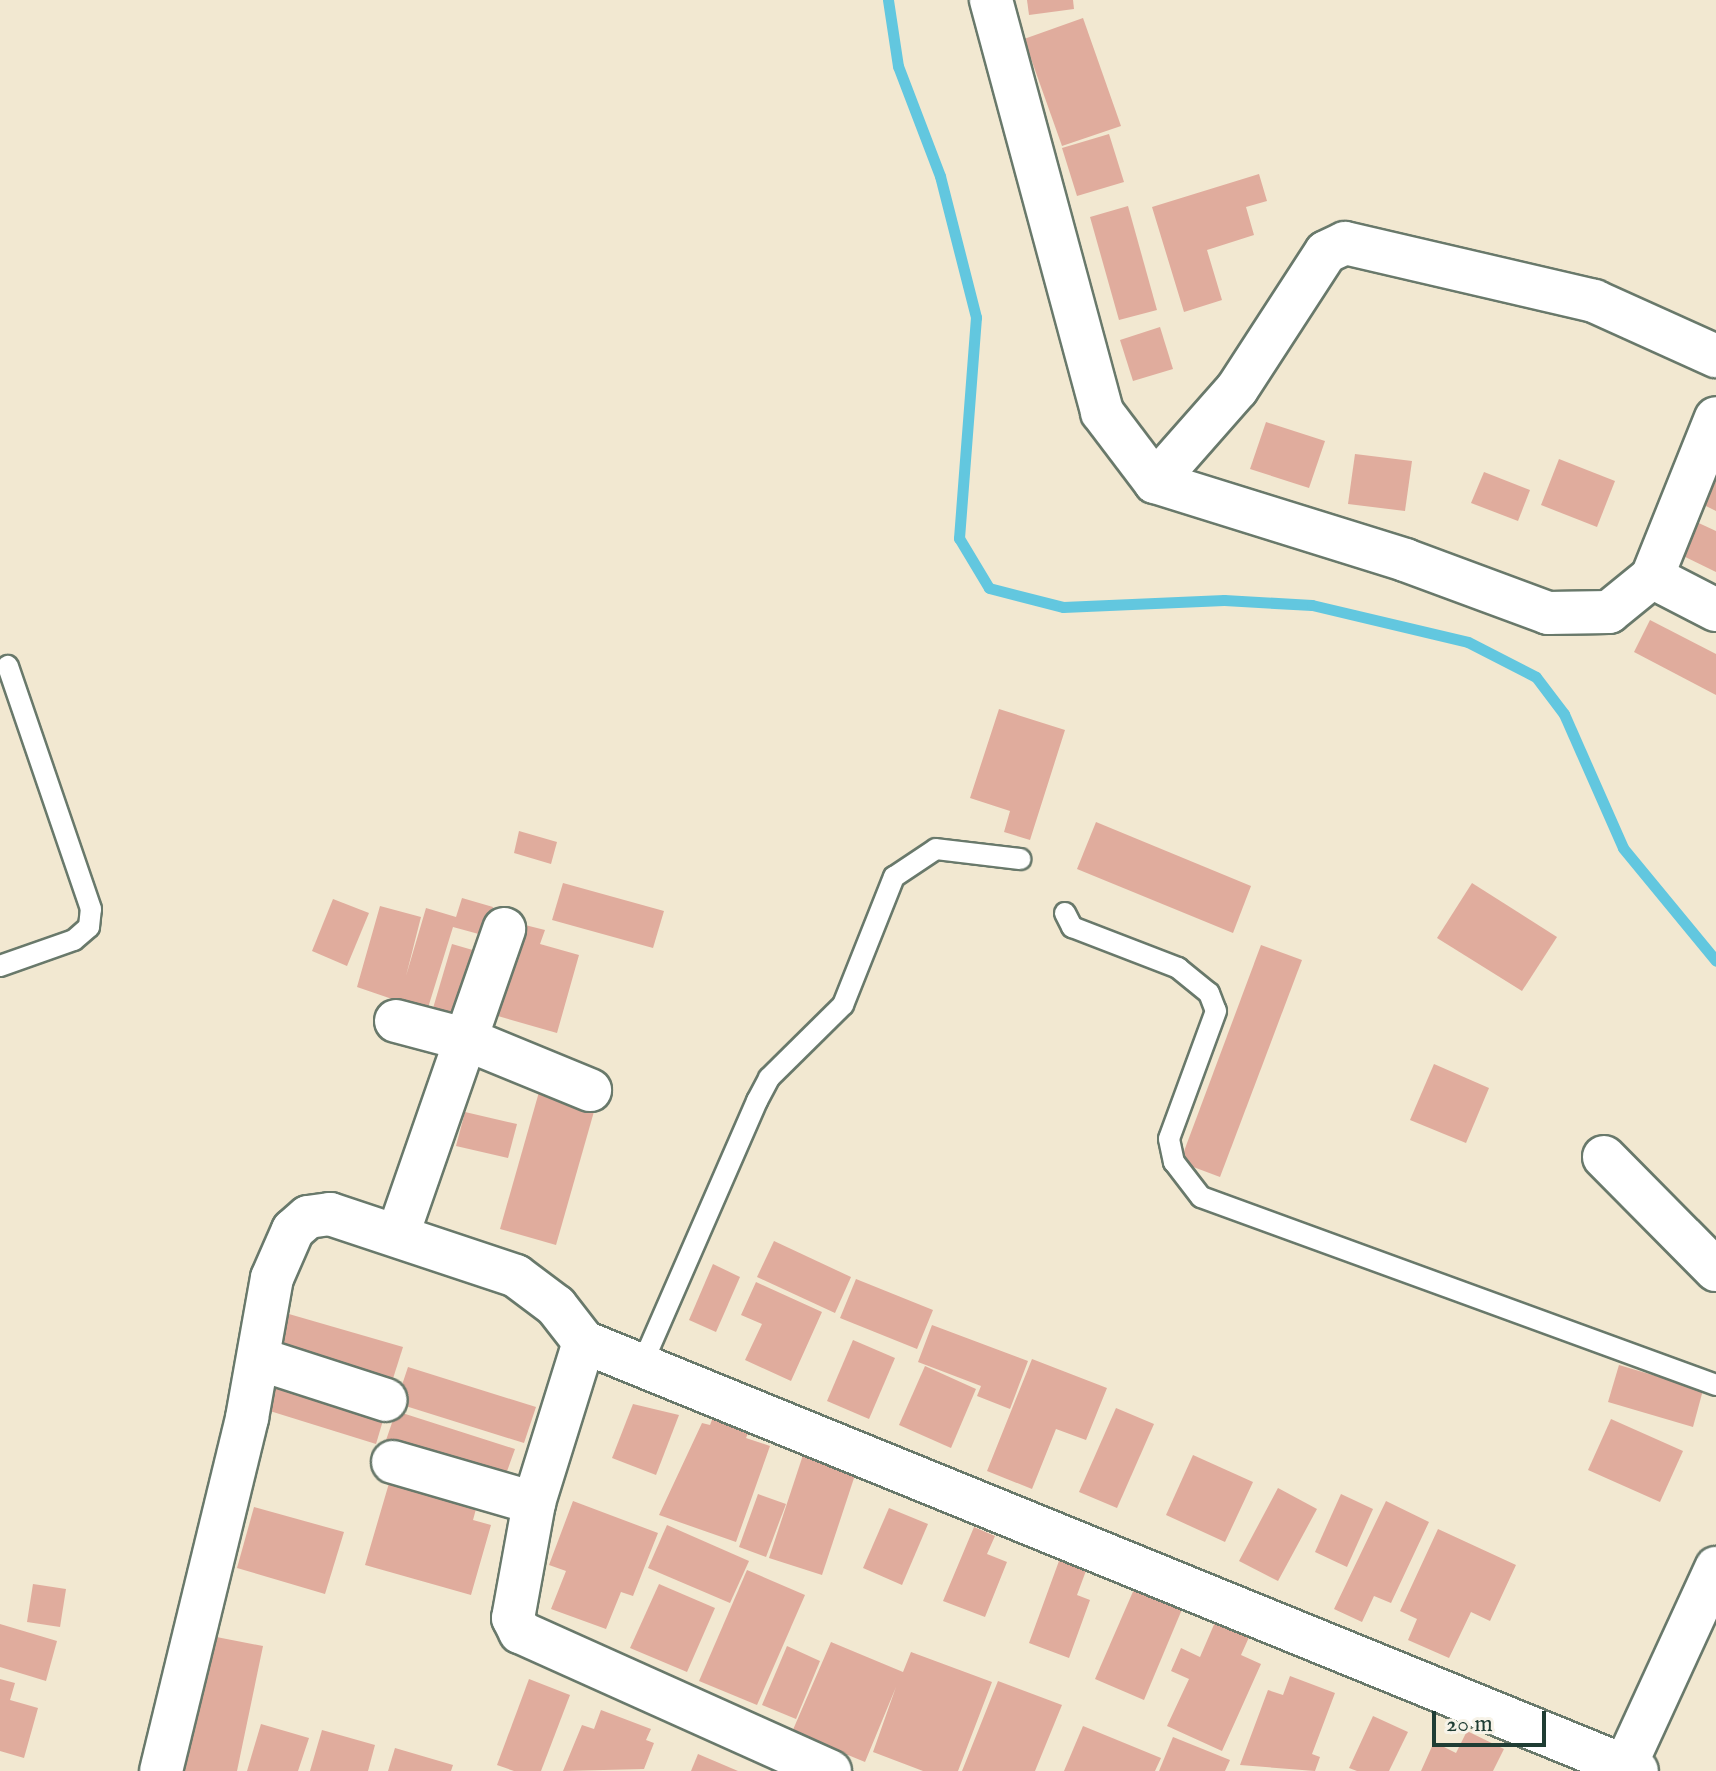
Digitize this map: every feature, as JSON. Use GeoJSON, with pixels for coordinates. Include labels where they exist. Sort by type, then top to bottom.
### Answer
{"type":"FeatureCollection","features":[{"type":"Feature","properties":{"kind":"street"},"geometry":{"type":"LineString","coordinates":[[991,0],[1102,412],[1155,482],[1405,560],[1548,613],[1609,612],[1652,577],[1716,418]]}},
{"type":"Feature","properties":{"kind":"street"},"geometry":{"type":"LineString","coordinates":[[1155,482],[1237,389],[1326,252],[1345,243],[1594,301],[1716,356]]}},
{"type":"Feature","properties":{"kind":"street"},"geometry":{"type":"LineString","coordinates":[[1652,577],[1716,610]]}},
{"type":"Feature","properties":{"kind":"street"},"geometry":{"type":"LineString","coordinates":[[398,1234],[468,1040],[504,929]]}},
{"type":"Feature","properties":{"kind":"street"},"geometry":{"type":"LineString","coordinates":[[396,1021],[468,1040],[590,1090]]}},
{"type":"Feature","properties":{"kind":"street"},"geometry":{"type":"LineString","coordinates":[[1604,1157],[1716,1270]]}},
{"type":"Feature","properties":{"kind":"street"},"geometry":{"type":"LineString","coordinates":[[161,1771],[259,1359],[272,1278],[293,1230],[308,1217],[330,1214],[398,1234],[516,1276],[556,1306],[584,1342],[643,1362],[1632,1768],[1716,1568]]}},
{"type":"Feature","properties":{"kind":"street"},"geometry":{"type":"LineString","coordinates":[[584,1342],[534,1503],[513,1618],[520,1632],[830,1771]]}},
{"type":"Feature","properties":{"kind":"street"},"geometry":{"type":"LineString","coordinates":[[259,1359],[386,1400]]}},
{"type":"Feature","properties":{"kind":"street"},"geometry":{"type":"LineString","coordinates":[[393,1462],[534,1503]]}},
{"type":"Feature","properties":{"kind":"lane"},"geometry":{"type":"LineString","coordinates":[[0,966],[74,940],[89,927],[91,909],[8,666]]}},
{"type":"Feature","properties":{"kind":"lane"},"geometry":{"type":"LineString","coordinates":[[643,1362],[757,1101],[769,1078],[843,1005],[894,877],[936,849],[1020,859]]}},
{"type":"Feature","properties":{"kind":"lane"},"geometry":{"type":"LineString","coordinates":[[1065,913],[1072,927],[1178,968],[1209,993],[1216,1011],[1169,1139],[1174,1162],[1201,1197],[1716,1385]]}},
{"type":"Feature","properties":{"kind":"building"},"geometry":{"type":"Polygon","coordinates":[[[1027,0],[1073,0],[1074,9],[1029,15],[1027,0]]]}},
{"type":"Feature","properties":{"kind":"building"},"geometry":{"type":"Polygon","coordinates":[[[1083,18],[1121,126],[1062,146],[1024,39],[1083,18]]]}},
{"type":"Feature","properties":{"kind":"building"},"geometry":{"type":"Polygon","coordinates":[[[1109,134],[1124,182],[1077,196],[1062,148],[1109,134]]]}},
{"type":"Feature","properties":{"kind":"building"},"geometry":{"type":"Polygon","coordinates":[[[1259,174],[1267,201],[1246,207],[1254,235],[1207,250],[1222,300],[1184,312],[1152,207],[1259,174]]]}},
{"type":"Feature","properties":{"kind":"building"},"geometry":{"type":"Polygon","coordinates":[[[1128,206],[1157,310],[1119,320],[1090,217],[1128,206]]]}},
{"type":"Feature","properties":{"kind":"building"},"geometry":{"type":"Polygon","coordinates":[[[1160,327],[1173,369],[1133,381],[1120,340],[1160,327]]]}},
{"type":"Feature","properties":{"kind":"building"},"geometry":{"type":"Polygon","coordinates":[[[1266,422],[1325,441],[1309,488],[1250,469],[1266,422]]]}},
{"type":"Feature","properties":{"kind":"building"},"geometry":{"type":"Polygon","coordinates":[[[1355,454],[1412,461],[1405,511],[1348,504],[1355,454]]]}},
{"type":"Feature","properties":{"kind":"building"},"geometry":{"type":"Polygon","coordinates":[[[1559,459],[1615,481],[1597,527],[1541,505],[1559,459]]]}},
{"type":"Feature","properties":{"kind":"building"},"geometry":{"type":"Polygon","coordinates":[[[1484,472],[1530,490],[1518,521],[1471,503],[1484,472]]]}},
{"type":"Feature","properties":{"kind":"building"},"geometry":{"type":"Polygon","coordinates":[[[1716,481],[1716,511],[1704,505],[1716,481]]]}},
{"type":"Feature","properties":{"kind":"building"},"geometry":{"type":"Polygon","coordinates":[[[1690,519],[1716,531],[1716,572],[1673,551],[1690,519]]]}},
{"type":"Feature","properties":{"kind":"building"},"geometry":{"type":"Polygon","coordinates":[[[1650,620],[1716,654],[1716,695],[1634,652],[1650,620]]]}},
{"type":"Feature","properties":{"kind":"building"},"geometry":{"type":"Polygon","coordinates":[[[999,709],[1065,730],[1030,840],[1004,832],[1010,811],[970,798],[999,709]]]}},
{"type":"Feature","properties":{"kind":"building"},"geometry":{"type":"Polygon","coordinates":[[[1096,822],[1251,886],[1233,933],[1077,869],[1096,822]]]}},
{"type":"Feature","properties":{"kind":"building"},"geometry":{"type":"Polygon","coordinates":[[[519,831],[557,842],[551,864],[514,853],[519,831]]]}},
{"type":"Feature","properties":{"kind":"building"},"geometry":{"type":"Polygon","coordinates":[[[563,883],[664,911],[653,948],[552,920],[563,883]]]}},
{"type":"Feature","properties":{"kind":"building"},"geometry":{"type":"Polygon","coordinates":[[[1472,883],[1557,937],[1522,991],[1437,938],[1472,883]]]}},
{"type":"Feature","properties":{"kind":"building"},"geometry":{"type":"Polygon","coordinates":[[[462,898],[493,907],[486,936],[453,927],[427,1011],[357,987],[380,906],[421,917],[406,976],[426,908],[456,917],[462,898]]]}},
{"type":"Feature","properties":{"kind":"building"},"geometry":{"type":"Polygon","coordinates":[[[333,899],[369,913],[347,966],[312,951],[333,899]]]}},
{"type":"Feature","properties":{"kind":"building"},"geometry":{"type":"Polygon","coordinates":[[[517,923],[545,930],[540,944],[579,955],[557,1033],[491,1014],[517,923]]]}},
{"type":"Feature","properties":{"kind":"building"},"geometry":{"type":"Polygon","coordinates":[[[452,944],[483,953],[462,1024],[431,1015],[452,944]]]}},
{"type":"Feature","properties":{"kind":"building"},"geometry":{"type":"Polygon","coordinates":[[[1261,945],[1302,960],[1220,1177],[1180,1162],[1261,945]]]}},
{"type":"Feature","properties":{"kind":"building"},"geometry":{"type":"Polygon","coordinates":[[[1434,1064],[1489,1088],[1466,1143],[1410,1120],[1434,1064]]]}},
{"type":"Feature","properties":{"kind":"building"},"geometry":{"type":"Polygon","coordinates":[[[539,1092],[595,1108],[556,1245],[500,1229],[539,1092]]]}},
{"type":"Feature","properties":{"kind":"building"},"geometry":{"type":"Polygon","coordinates":[[[465,1112],[517,1124],[508,1158],[456,1146],[465,1112]]]}},
{"type":"Feature","properties":{"kind":"building"},"geometry":{"type":"Polygon","coordinates":[[[774,1241],[851,1277],[835,1313],[757,1277],[774,1241]]]}},
{"type":"Feature","properties":{"kind":"building"},"geometry":{"type":"Polygon","coordinates":[[[713,1264],[740,1277],[716,1332],[689,1320],[713,1264]]]}},
{"type":"Feature","properties":{"kind":"building"},"geometry":{"type":"Polygon","coordinates":[[[856,1279],[933,1310],[917,1349],[840,1318],[856,1279]]]}},
{"type":"Feature","properties":{"kind":"building"},"geometry":{"type":"Polygon","coordinates":[[[756,1282],[822,1312],[791,1381],[745,1360],[762,1324],[741,1315],[756,1282]]]}},
{"type":"Feature","properties":{"kind":"building"},"geometry":{"type":"Polygon","coordinates":[[[282,1312],[403,1347],[390,1388],[270,1353],[282,1312]]]}},
{"type":"Feature","properties":{"kind":"building"},"geometry":{"type":"Polygon","coordinates":[[[932,1325],[1028,1361],[1010,1409],[977,1396],[981,1386],[918,1362],[932,1325]]]}},
{"type":"Feature","properties":{"kind":"building"},"geometry":{"type":"Polygon","coordinates":[[[853,1340],[895,1358],[869,1419],[827,1401],[853,1340]]]}},
{"type":"Feature","properties":{"kind":"building"},"geometry":{"type":"Polygon","coordinates":[[[1032,1359],[1107,1388],[1086,1440],[1056,1429],[1032,1489],[987,1471],[1032,1359]]]}},
{"type":"Feature","properties":{"kind":"building"},"geometry":{"type":"Polygon","coordinates":[[[1619,1365],[1703,1390],[1693,1427],[1608,1402],[1619,1365]]]}},
{"type":"Feature","properties":{"kind":"building"},"geometry":{"type":"Polygon","coordinates":[[[925,1366],[976,1389],[951,1448],[899,1425],[925,1366]]]}},
{"type":"Feature","properties":{"kind":"building"},"geometry":{"type":"Polygon","coordinates":[[[408,1367],[536,1407],[524,1443],[396,1403],[408,1367]]]}},
{"type":"Feature","properties":{"kind":"building"},"geometry":{"type":"Polygon","coordinates":[[[268,1369],[387,1407],[376,1444],[257,1407],[268,1369]]]}},
{"type":"Feature","properties":{"kind":"building"},"geometry":{"type":"Polygon","coordinates":[[[633,1404],[679,1415],[656,1475],[612,1458],[633,1404]]]}},
{"type":"Feature","properties":{"kind":"building"},"geometry":{"type":"Polygon","coordinates":[[[1116,1408],[1154,1424],[1117,1508],[1079,1492],[1116,1408]]]}},
{"type":"Feature","properties":{"kind":"building"},"geometry":{"type":"Polygon","coordinates":[[[716,1409],[753,1422],[746,1438],[770,1446],[736,1542],[659,1515],[702,1423],[710,1425],[716,1409]]]}},
{"type":"Feature","properties":{"kind":"building"},"geometry":{"type":"Polygon","coordinates":[[[396,1411],[515,1449],[506,1474],[483,1466],[480,1476],[384,1446],[396,1411]]]}},
{"type":"Feature","properties":{"kind":"building"},"geometry":{"type":"Polygon","coordinates":[[[1611,1419],[1683,1451],[1660,1502],[1588,1470],[1611,1419]]]}},
{"type":"Feature","properties":{"kind":"building"},"geometry":{"type":"Polygon","coordinates":[[[803,1455],[856,1472],[822,1575],[769,1558],[803,1455]]]}},
{"type":"Feature","properties":{"kind":"building"},"geometry":{"type":"Polygon","coordinates":[[[1193,1455],[1253,1482],[1225,1542],[1166,1515],[1193,1455]]]}},
{"type":"Feature","properties":{"kind":"building"},"geometry":{"type":"Polygon","coordinates":[[[392,1473],[479,1498],[473,1520],[491,1525],[471,1595],[365,1565],[392,1473]]]}},
{"type":"Feature","properties":{"kind":"building"},"geometry":{"type":"Polygon","coordinates":[[[1278,1488],[1317,1509],[1278,1581],[1239,1561],[1278,1488]]]}},
{"type":"Feature","properties":{"kind":"building"},"geometry":{"type":"Polygon","coordinates":[[[758,1494],[786,1504],[766,1557],[739,1547],[758,1494]]]}},
{"type":"Feature","properties":{"kind":"building"},"geometry":{"type":"Polygon","coordinates":[[[1341,1494],[1373,1509],[1347,1567],[1315,1552],[1341,1494]]]}},
{"type":"Feature","properties":{"kind":"building"},"geometry":{"type":"Polygon","coordinates":[[[573,1501],[658,1533],[633,1596],[621,1592],[606,1629],[551,1609],[566,1571],[549,1565],[573,1501]]]}},
{"type":"Feature","properties":{"kind":"building"},"geometry":{"type":"Polygon","coordinates":[[[1386,1501],[1429,1522],[1391,1603],[1374,1596],[1362,1622],[1334,1609],[1386,1501]]]}},
{"type":"Feature","properties":{"kind":"building"},"geometry":{"type":"Polygon","coordinates":[[[254,1507],[344,1532],[325,1594],[237,1568],[254,1507]]]}},
{"type":"Feature","properties":{"kind":"building"},"geometry":{"type":"Polygon","coordinates":[[[889,1508],[928,1524],[902,1585],[863,1568],[889,1508]]]}},
{"type":"Feature","properties":{"kind":"building"},"geometry":{"type":"Polygon","coordinates":[[[667,1525],[749,1561],[730,1603],[648,1568],[667,1525]]]}},
{"type":"Feature","properties":{"kind":"building"},"geometry":{"type":"Polygon","coordinates":[[[974,1527],[995,1536],[987,1554],[1007,1562],[985,1617],[943,1601],[974,1527]]]}},
{"type":"Feature","properties":{"kind":"building"},"geometry":{"type":"Polygon","coordinates":[[[1438,1529],[1516,1565],[1490,1621],[1471,1612],[1449,1658],[1408,1640],[1417,1619],[1400,1611],[1438,1529]]]}},
{"type":"Feature","properties":{"kind":"building"},"geometry":{"type":"Polygon","coordinates":[[[1063,1550],[1090,1560],[1077,1595],[1090,1600],[1069,1658],[1029,1643],[1063,1550]]]}},
{"type":"Feature","properties":{"kind":"building"},"geometry":{"type":"Polygon","coordinates":[[[747,1570],[805,1595],[757,1705],[699,1681],[747,1570]]]}},
{"type":"Feature","properties":{"kind":"building"},"geometry":{"type":"Polygon","coordinates":[[[33,1584],[66,1589],[60,1627],[27,1622],[33,1584]]]}},
{"type":"Feature","properties":{"kind":"building"},"geometry":{"type":"Polygon","coordinates":[[[659,1584],[715,1608],[687,1672],[630,1648],[659,1584]]]}},
{"type":"Feature","properties":{"kind":"building"},"geometry":{"type":"Polygon","coordinates":[[[1135,1587],[1183,1607],[1144,1700],[1095,1679],[1135,1587]]]}},
{"type":"Feature","properties":{"kind":"building"},"geometry":{"type":"Polygon","coordinates":[[[1216,1620],[1250,1635],[1241,1655],[1261,1664],[1222,1751],[1167,1726],[1189,1679],[1171,1671],[1181,1648],[1200,1657],[1216,1620]]]}},
{"type":"Feature","properties":{"kind":"building"},"geometry":{"type":"Polygon","coordinates":[[[0,1624],[57,1641],[46,1681],[0,1667],[0,1624]]]}},
{"type":"Feature","properties":{"kind":"building"},"geometry":{"type":"Polygon","coordinates":[[[196,1633],[263,1646],[237,1771],[167,1771],[196,1633]]]}},
{"type":"Feature","properties":{"kind":"building"},"geometry":{"type":"Polygon","coordinates":[[[831,1642],[903,1672],[911,1652],[992,1682],[958,1771],[923,1771],[873,1752],[896,1687],[865,1762],[792,1732],[831,1642]]]}},
{"type":"Feature","properties":{"kind":"building"},"geometry":{"type":"Polygon","coordinates":[[[787,1646],[820,1661],[796,1719],[762,1705],[787,1646]]]}},
{"type":"Feature","properties":{"kind":"building"},"geometry":{"type":"Polygon","coordinates":[[[1290,1676],[1335,1693],[1312,1754],[1320,1757],[1315,1771],[1240,1765],[1268,1690],[1283,1695],[1290,1676]]]}},
{"type":"Feature","properties":{"kind":"building"},"geometry":{"type":"Polygon","coordinates":[[[0,1679],[15,1683],[10,1700],[38,1708],[24,1758],[0,1751],[0,1679]]]}},
{"type":"Feature","properties":{"kind":"building"},"geometry":{"type":"Polygon","coordinates":[[[529,1679],[570,1695],[541,1771],[514,1771],[497,1765],[529,1679]]]}},
{"type":"Feature","properties":{"kind":"building"},"geometry":{"type":"Polygon","coordinates":[[[998,1681],[1062,1705],[1035,1771],[962,1771],[998,1681]]]}},
{"type":"Feature","properties":{"kind":"building"},"geometry":{"type":"Polygon","coordinates":[[[601,1710],[651,1729],[646,1740],[654,1743],[644,1769],[563,1771],[582,1725],[594,1729],[601,1710]]]}},
{"type":"Feature","properties":{"kind":"building"},"geometry":{"type":"Polygon","coordinates":[[[1373,1716],[1408,1732],[1389,1771],[1357,1771],[1349,1768],[1373,1716]]]}},
{"type":"Feature","properties":{"kind":"building"},"geometry":{"type":"Polygon","coordinates":[[[261,1724],[309,1738],[298,1771],[247,1771],[261,1724]]]}},
{"type":"Feature","properties":{"kind":"building"},"geometry":{"type":"Polygon","coordinates":[[[1083,1726],[1161,1758],[1155,1771],[1064,1771],[1083,1726]]]}},
{"type":"Feature","properties":{"kind":"building"},"geometry":{"type":"Polygon","coordinates":[[[322,1730],[375,1745],[368,1771],[310,1771],[322,1730]]]}},
{"type":"Feature","properties":{"kind":"building"},"geometry":{"type":"Polygon","coordinates":[[[1467,1731],[1504,1749],[1493,1771],[1421,1771],[1434,1742],[1456,1753],[1467,1731]]]}},
{"type":"Feature","properties":{"kind":"building"},"geometry":{"type":"Polygon","coordinates":[[[1173,1737],[1230,1760],[1225,1771],[1159,1771],[1173,1737]]]}},
{"type":"Feature","properties":{"kind":"building"},"geometry":{"type":"Polygon","coordinates":[[[395,1748],[453,1765],[451,1771],[388,1771],[395,1748]]]}},
{"type":"Feature","properties":{"kind":"building"},"geometry":{"type":"Polygon","coordinates":[[[698,1754],[738,1771],[691,1771],[698,1754]]]}},
{"type":"Feature","properties":{"kind":"waterway"},"geometry":{"type":"LineString","coordinates":[[888,0],[898,66],[940,176],[976,317],[959,538],[989,588],[1063,607],[1224,600],[1312,605],[1468,642],[1536,677],[1564,714],[1623,848],[1716,961]]}}]}
